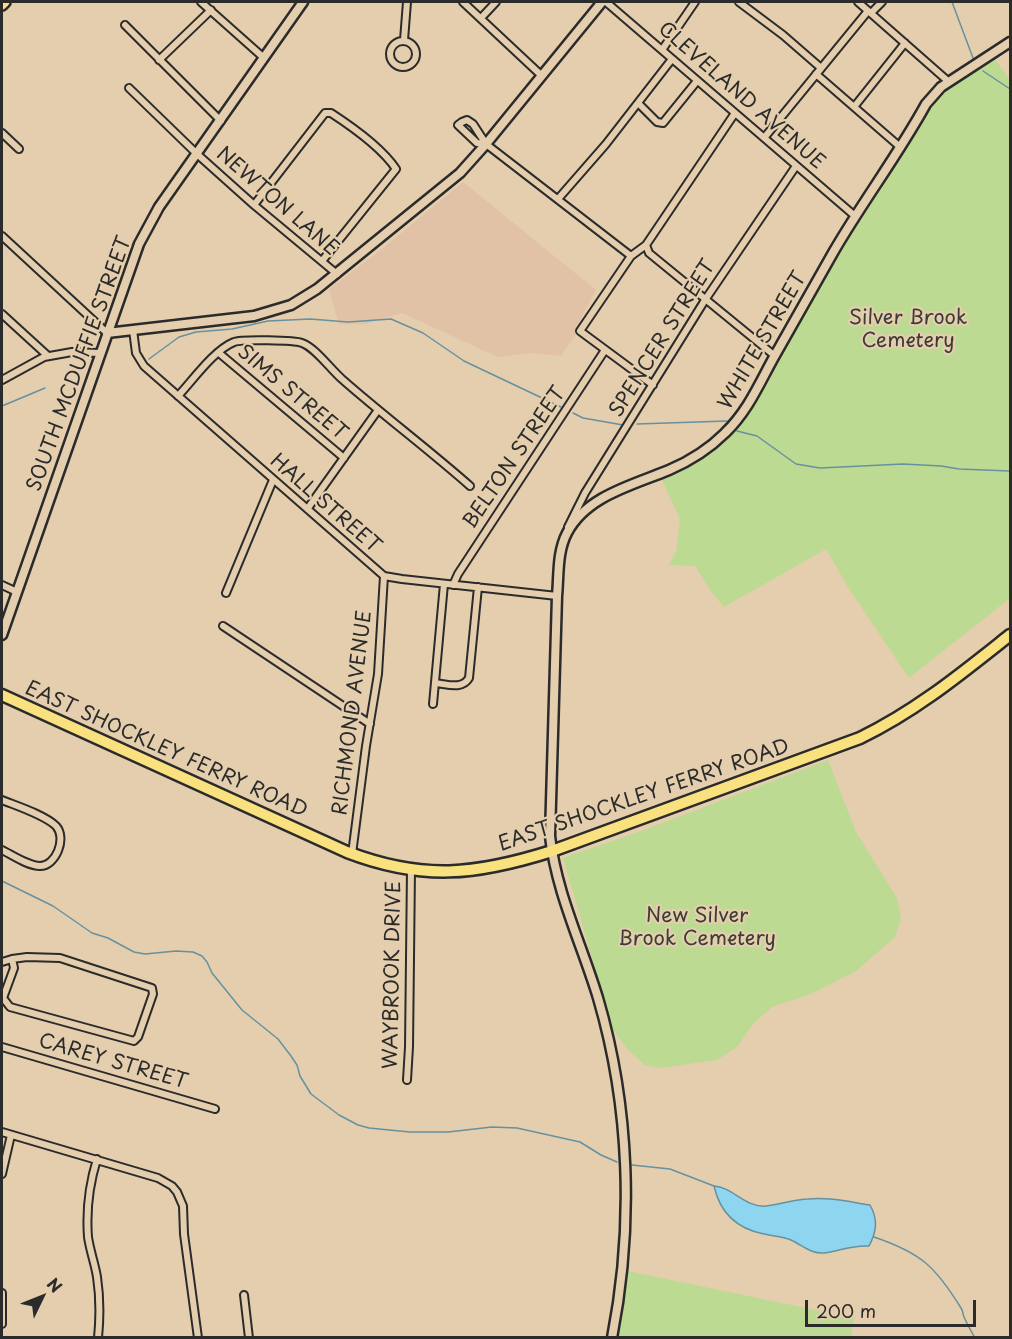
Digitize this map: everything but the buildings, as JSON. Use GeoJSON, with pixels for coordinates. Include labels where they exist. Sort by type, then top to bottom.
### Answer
{"type":"FeatureCollection","features":[{"type":"Feature","properties":{"kind":"highway","name":"EAST SHOCKLEY FERRY ROAD"},"geometry":{"type":"LineString","coordinates":[[2,695],[352,854],[386,865],[448,872],[477,870],[508,864],[552,851],[860,738],[924,702],[1011,635]]}},
{"type":"Feature","properties":{"kind":"main road"},"geometry":{"type":"LineString","coordinates":[[2,5],[5,2]]}},
{"type":"Feature","properties":{"kind":"street"},"geometry":{"type":"LineString","coordinates":[[201,2],[264,58]]}},
{"type":"Feature","properties":{"kind":"street","name":"SOUTH MCDUFFIE STREET"},"geometry":{"type":"LineString","coordinates":[[2,635],[143,234],[159,207],[303,2]]}},
{"type":"Feature","properties":{"kind":"street"},"geometry":{"type":"LineString","coordinates":[[404,39],[406,2]]}},
{"type":"Feature","properties":{"kind":"street"},"geometry":{"type":"LineString","coordinates":[[463,2],[542,76]]}},
{"type":"Feature","properties":{"kind":"street"},"geometry":{"type":"LineString","coordinates":[[481,18],[496,2]]}},
{"type":"Feature","properties":{"kind":"street"},"geometry":{"type":"LineString","coordinates":[[2,236],[107,333],[269,313],[304,298],[337,274],[460,173],[604,2]]}},
{"type":"Feature","properties":{"kind":"street","name":"CLEVELAND AVENUE"},"geometry":{"type":"LineString","coordinates":[[604,2],[855,216]]}},
{"type":"Feature","properties":{"kind":"street"},"geometry":{"type":"LineString","coordinates":[[662,51],[695,2]]}},
{"type":"Feature","properties":{"kind":"street"},"geometry":{"type":"LineString","coordinates":[[739,2],[783,35],[821,68]]}},
{"type":"Feature","properties":{"kind":"street"},"geometry":{"type":"LineString","coordinates":[[858,2],[949,82]]}},
{"type":"Feature","properties":{"kind":"street"},"geometry":{"type":"LineString","coordinates":[[764,138],[821,68],[870,12],[882,2]]}},
{"type":"Feature","properties":{"kind":"street"},"geometry":{"type":"LineString","coordinates":[[159,60],[211,10]]}},
{"type":"Feature","properties":{"kind":"street"},"geometry":{"type":"LineString","coordinates":[[125,25],[221,121]]}},
{"type":"Feature","properties":{"kind":"street"},"geometry":{"type":"LineString","coordinates":[[404,39],[416,53],[414,62],[407,67],[395,65],[390,56],[391,47],[404,39]]}},
{"type":"Feature","properties":{"kind":"street","name":"WHITE STREET"},"geometry":{"type":"LineString","coordinates":[[612,1338],[622,1270],[626,1216],[625,1163],[618,1093],[598,1000],[552,851],[549,814],[557,596],[561,553],[567,534],[581,515],[609,495],[670,470],[709,448],[731,427],[754,398],[775,356],[855,216],[926,105],[941,87],[1011,42]]}},
{"type":"Feature","properties":{"kind":"street"},"geometry":{"type":"LineString","coordinates":[[854,107],[905,43]]}},
{"type":"Feature","properties":{"kind":"street"},"geometry":{"type":"LineString","coordinates":[[558,199],[606,144],[672,60]]}},
{"type":"Feature","properties":{"kind":"street"},"geometry":{"type":"LineString","coordinates":[[816,74],[899,146]]}},
{"type":"Feature","properties":{"kind":"street"},"geometry":{"type":"LineString","coordinates":[[638,103],[657,122],[663,123],[697,81]]}},
{"type":"Feature","properties":{"kind":"street","name":"NEWTON LANE"},"geometry":{"type":"LineString","coordinates":[[129,88],[254,206],[337,274]]}},
{"type":"Feature","properties":{"kind":"street"},"geometry":{"type":"LineString","coordinates":[[254,206],[325,113],[331,112],[362,137],[396,169],[322,261]]}},
{"type":"Feature","properties":{"kind":"street"},"geometry":{"type":"LineString","coordinates":[[653,385],[580,331],[631,256],[646,245],[735,113]]}},
{"type":"Feature","properties":{"kind":"street"},"geometry":{"type":"LineString","coordinates":[[486,144],[477,143],[458,125],[467,120],[473,124],[486,144],[631,256]]}},
{"type":"Feature","properties":{"kind":"street"},"geometry":{"type":"LineString","coordinates":[[2,133],[19,149]]}},
{"type":"Feature","properties":{"kind":"street","name":"SPENCER STREET"},"geometry":{"type":"LineString","coordinates":[[567,534],[576,509],[705,300],[796,166]]}},
{"type":"Feature","properties":{"kind":"street"},"geometry":{"type":"LineString","coordinates":[[646,245],[649,253],[775,356]]}},
{"type":"Feature","properties":{"kind":"street"},"geometry":{"type":"LineString","coordinates":[[2,314],[48,356]]}},
{"type":"Feature","properties":{"kind":"street","name":"HALL STREET"},"geometry":{"type":"LineString","coordinates":[[133,330],[133,340],[139,360],[144,366],[384,576],[557,596]]}},
{"type":"Feature","properties":{"kind":"street"},"geometry":{"type":"LineString","coordinates":[[178,396],[219,353],[240,340],[301,342],[378,410],[470,486]]}},
{"type":"Feature","properties":{"kind":"street","name":"BELTON STREET"},"geometry":{"type":"LineString","coordinates":[[453,585],[605,350]]}},
{"type":"Feature","properties":{"kind":"street"},"geometry":{"type":"LineString","coordinates":[[2,380],[36,360],[48,356],[72,352],[100,353]]}},
{"type":"Feature","properties":{"kind":"street","name":"SIMS STREET"},"geometry":{"type":"LineString","coordinates":[[219,353],[344,458]]}},
{"type":"Feature","properties":{"kind":"street"},"geometry":{"type":"LineString","coordinates":[[308,508],[378,410]]}},
{"type":"Feature","properties":{"kind":"street"},"geometry":{"type":"LineString","coordinates":[[226,593],[273,480]]}},
{"type":"Feature","properties":{"kind":"street","name":"RICHMOND AVENUE"},"geometry":{"type":"LineString","coordinates":[[352,854],[378,674],[384,576]]}},
{"type":"Feature","properties":{"kind":"street"},"geometry":{"type":"LineString","coordinates":[[433,704],[444,584]]}},
{"type":"Feature","properties":{"kind":"street"},"geometry":{"type":"LineString","coordinates":[[2,585],[17,592]]}},
{"type":"Feature","properties":{"kind":"street"},"geometry":{"type":"LineString","coordinates":[[435,683],[460,686],[470,678],[478,587]]}},
{"type":"Feature","properties":{"kind":"street"},"geometry":{"type":"LineString","coordinates":[[223,626],[370,724]]}},
{"type":"Feature","properties":{"kind":"street"},"geometry":{"type":"LineString","coordinates":[[2,800],[51,822],[58,829],[60,836],[55,858],[43,866],[33,865],[2,850]]}},
{"type":"Feature","properties":{"kind":"street","name":"WAYBROOK DRIVE"},"geometry":{"type":"LineString","coordinates":[[407,1080],[411,869]]}},
{"type":"Feature","properties":{"kind":"street"},"geometry":{"type":"LineString","coordinates":[[2,962],[12,959],[27,957],[60,958],[152,988],[153,994],[138,1037],[134,1041],[10,1007],[3,998],[14,968],[12,959]]}},
{"type":"Feature","properties":{"kind":"street","name":"CAREY STREET"},"geometry":{"type":"LineString","coordinates":[[2,1047],[215,1109]]}},
{"type":"Feature","properties":{"kind":"street"},"geometry":{"type":"LineString","coordinates":[[2,1132],[159,1178],[172,1186],[183,1206],[198,1338]]}},
{"type":"Feature","properties":{"kind":"street"},"geometry":{"type":"LineString","coordinates":[[2,1174],[11,1134]]}},
{"type":"Feature","properties":{"kind":"street"},"geometry":{"type":"LineString","coordinates":[[97,1159],[90,1184],[87,1222],[91,1255],[97,1276],[98,1338]]}},
{"type":"Feature","properties":{"kind":"street"},"geometry":{"type":"LineString","coordinates":[[2,1293],[2,1324]]}},
{"type":"Feature","properties":{"kind":"street"},"geometry":{"type":"LineString","coordinates":[[244,1295],[249,1338]]}},
{"type":"Feature","properties":{"kind":"shaded area"},"geometry":{"type":"Polygon","coordinates":[[[463,182],[596,290],[583,314],[575,336],[561,356],[531,353],[498,357],[402,313],[366,324],[339,324],[329,289],[382,249],[463,182]]]}},
{"type":"Feature","properties":{"kind":"green space","name":"Silver Brook Cemetery"},"geometry":{"type":"Polygon","coordinates":[[[994,58],[1010,80],[1010,598],[909,678],[848,587],[826,549],[724,607],[695,566],[669,565],[676,552],[680,519],[662,480],[678,473],[712,451],[730,435],[747,413],[821,276],[927,107],[945,87],[994,58]]]}},
{"type":"Feature","properties":{"kind":"green space","name":"New Silver Brook Cemetery"},"geometry":{"type":"Polygon","coordinates":[[[828,760],[856,832],[897,898],[901,918],[895,937],[856,971],[811,994],[772,1007],[753,1024],[737,1047],[717,1060],[659,1068],[645,1065],[628,1050],[613,1030],[563,858],[828,760]]]}},
{"type":"Feature","properties":{"kind":"green space"},"geometry":{"type":"Polygon","coordinates":[[[623,1270],[854,1318],[851,1337],[609,1338],[623,1270]]]}},
{"type":"Feature","properties":{"kind":"water"},"geometry":{"type":"Polygon","coordinates":[[[714,1186],[721,1187],[759,1206],[816,1199],[870,1205],[876,1225],[874,1235],[869,1246],[856,1246],[824,1253],[815,1252],[788,1239],[755,1232],[738,1224],[726,1212],[714,1186]]]}},
{"type":"Feature","properties":{"kind":"waterway"},"geometry":{"type":"LineString","coordinates":[[952,2],[973,58]]}},
{"type":"Feature","properties":{"kind":"waterway"},"geometry":{"type":"LineString","coordinates":[[983,71],[1010,89]]}},
{"type":"Feature","properties":{"kind":"waterway"},"geometry":{"type":"LineString","coordinates":[[149,359],[179,337],[196,332],[232,329],[268,321],[310,319],[348,322],[391,319],[423,333],[464,361],[561,407]]}},
{"type":"Feature","properties":{"kind":"waterway"},"geometry":{"type":"LineString","coordinates":[[2,406],[45,388]]}},
{"type":"Feature","properties":{"kind":"waterway"},"geometry":{"type":"LineString","coordinates":[[573,413],[583,418],[623,425]]}},
{"type":"Feature","properties":{"kind":"waterway"},"geometry":{"type":"LineString","coordinates":[[637,424],[727,421]]}},
{"type":"Feature","properties":{"kind":"waterway"},"geometry":{"type":"LineString","coordinates":[[737,431],[757,436],[796,464],[820,468],[903,464],[1010,471]]}},
{"type":"Feature","properties":{"kind":"waterway"},"geometry":{"type":"LineString","coordinates":[[2,881],[53,906],[92,933],[108,938],[134,952],[145,954],[176,951],[193,952],[202,956],[212,973],[242,1010],[278,1039],[297,1065],[300,1076],[311,1094],[339,1115],[358,1125],[410,1132],[448,1132],[492,1127],[517,1128],[580,1142],[617,1162]]}},
{"type":"Feature","properties":{"kind":"waterway"},"geometry":{"type":"LineString","coordinates":[[632,1165],[670,1169],[714,1186]]}},
{"type":"Feature","properties":{"kind":"waterway"},"geometry":{"type":"LineString","coordinates":[[874,1237],[915,1255],[934,1271],[961,1308],[975,1338]]}}]}
